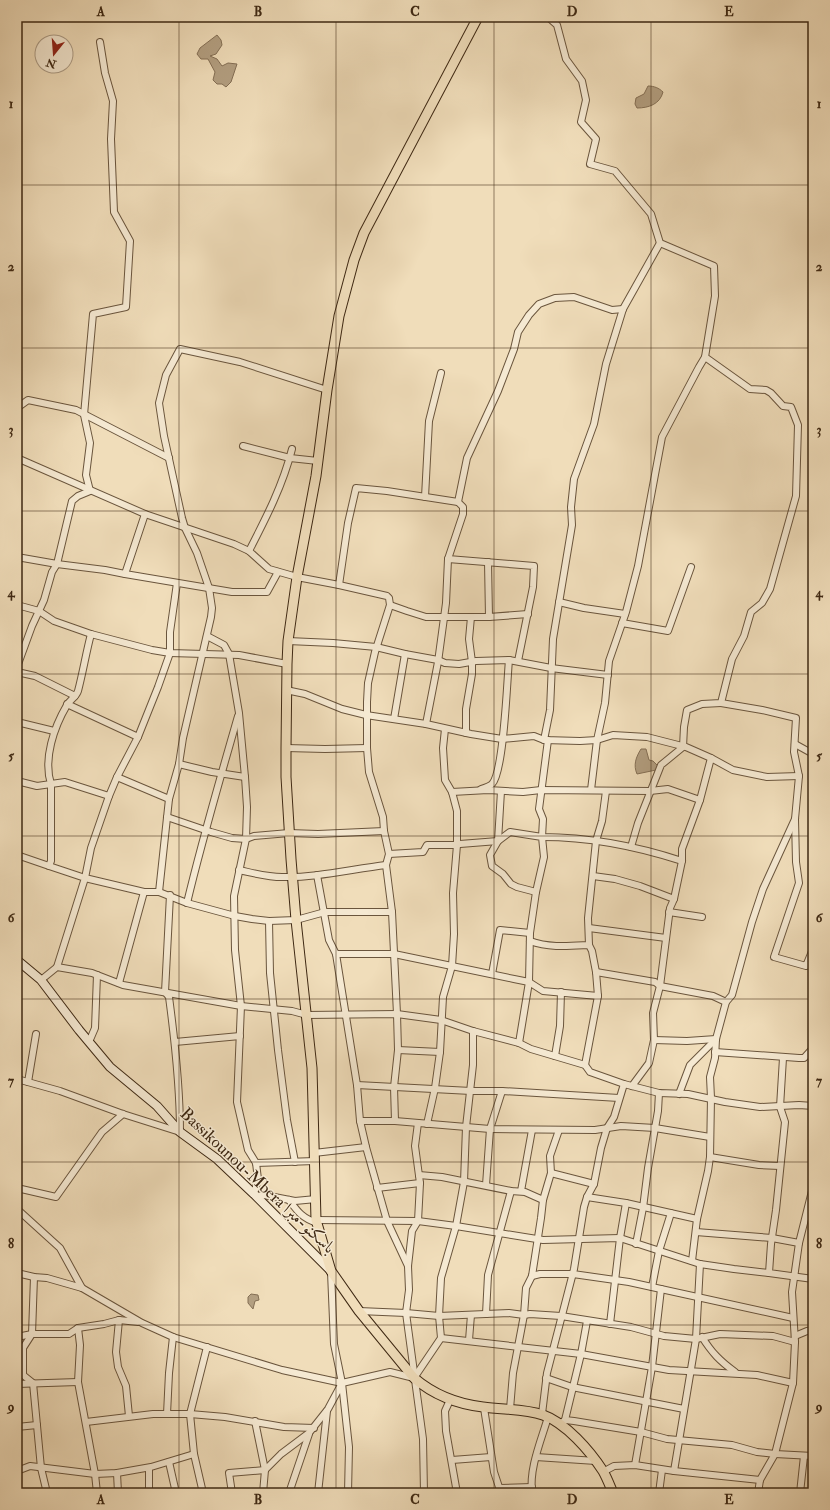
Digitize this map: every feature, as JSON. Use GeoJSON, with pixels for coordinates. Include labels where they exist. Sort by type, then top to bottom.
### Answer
{"type":"FeatureCollection","features":[{"type":"Feature","properties":{"kind":"main road"},"geometry":{"type":"LineString","coordinates":[[331,1271],[317,1222],[312,1068],[292,877],[286,748],[288,641],[297,577],[318,461],[327,390],[339,316],[354,260],[364,233],[478,17]]}},
{"type":"Feature","properties":{"kind":"main road","name":"Bassikounou-Mbera باسكنو-مبرا"},"geometry":{"type":"LineString","coordinates":[[331,1271],[359,1311],[414,1378],[423,1385],[450,1400],[484,1408],[510,1409],[545,1416],[563,1422],[596,1461],[613,1493]]}},
{"type":"Feature","properties":{"kind":"street"},"geometry":{"type":"LineString","coordinates":[[519,1043],[529,982],[530,933],[536,892],[544,857],[542,837],[543,819],[540,809],[550,710],[552,639],[572,525],[571,507],[574,479],[594,424],[606,364],[623,309],[660,243],[651,214],[615,171],[590,164],[596,139],[581,122],[586,100],[582,81],[566,59],[557,25],[548,17]]}},
{"type":"Feature","properties":{"kind":"street"},"geometry":{"type":"LineString","coordinates":[[90,491],[86,475],[90,443],[84,415],[93,314],[126,307],[130,241],[114,212],[111,139],[113,101],[104,73],[100,42]]}},
{"type":"Feature","properties":{"kind":"street"},"geometry":{"type":"LineString","coordinates":[[591,790],[597,740],[605,703],[609,661],[625,614],[638,566],[662,438],[698,367],[705,357],[714,296],[714,266],[660,243]]}},
{"type":"Feature","properties":{"kind":"street"},"geometry":{"type":"LineString","coordinates":[[458,502],[466,458],[498,391],[514,349],[518,332],[528,315],[538,304],[555,298],[574,297],[612,310],[623,309]]}},
{"type":"Feature","properties":{"kind":"street"},"geometry":{"type":"LineString","coordinates":[[159,892],[169,798],[179,764],[183,738],[207,636],[212,608],[209,588],[197,553],[185,528],[164,436],[159,403],[166,375],[180,349],[240,362],[327,390]]}},
{"type":"Feature","properties":{"kind":"street"},"geometry":{"type":"LineString","coordinates":[[705,357],[750,389],[766,390],[771,392],[783,406],[791,406],[798,425],[796,496],[778,562],[770,589],[762,603],[751,612],[744,636],[732,659],[720,703]]}},
{"type":"Feature","properties":{"kind":"street"},"geometry":{"type":"LineString","coordinates":[[425,497],[429,421],[441,373]]}},
{"type":"Feature","properties":{"kind":"street"},"geometry":{"type":"LineString","coordinates":[[17,408],[28,400],[76,410],[169,458]]}},
{"type":"Feature","properties":{"kind":"street"},"geometry":{"type":"LineString","coordinates":[[243,446],[290,458],[318,461]]}},
{"type":"Feature","properties":{"kind":"street"},"geometry":{"type":"LineString","coordinates":[[249,551],[282,483],[292,449]]}},
{"type":"Feature","properties":{"kind":"street"},"geometry":{"type":"LineString","coordinates":[[17,458],[145,514],[234,544],[249,551],[269,569],[297,577],[387,596],[389,598],[390,605],[376,647],[368,683],[366,715],[367,748],[370,772],[383,817],[384,831],[389,854],[386,865],[392,912],[398,1014],[398,1050],[394,1087],[395,1121]]}},
{"type":"Feature","properties":{"kind":"street"},"geometry":{"type":"LineString","coordinates":[[339,585],[348,523],[356,488],[388,491],[458,502],[463,507],[463,514],[448,559],[444,616],[438,660],[426,724]]}},
{"type":"Feature","properties":{"kind":"street"},"geometry":{"type":"LineString","coordinates":[[17,667],[44,600],[52,572],[57,564],[72,501],[78,496],[90,491]]}},
{"type":"Feature","properties":{"kind":"street"},"geometry":{"type":"LineString","coordinates":[[125,574],[145,514]]}},
{"type":"Feature","properties":{"kind":"street"},"geometry":{"type":"LineString","coordinates":[[17,557],[105,570],[232,592],[267,592],[278,572]]}},
{"type":"Feature","properties":{"kind":"street"},"geometry":{"type":"LineString","coordinates":[[448,559],[534,566],[533,587],[518,661]]}},
{"type":"Feature","properties":{"kind":"street"},"geometry":{"type":"LineString","coordinates":[[488,562],[489,617]]}},
{"type":"Feature","properties":{"kind":"street"},"geometry":{"type":"LineString","coordinates":[[622,623],[668,631],[691,567]]}},
{"type":"Feature","properties":{"kind":"street"},"geometry":{"type":"LineString","coordinates":[[41,980],[57,967],[85,878],[91,848],[109,796],[117,777],[138,737],[170,653],[170,632],[177,583]]}},
{"type":"Feature","properties":{"kind":"street"},"geometry":{"type":"LineString","coordinates":[[559,602],[584,608],[625,614]]}},
{"type":"Feature","properties":{"kind":"street"},"geometry":{"type":"LineString","coordinates":[[17,605],[39,611],[54,621],[91,634],[152,650],[202,655],[229,654],[248,656],[287,664]]}},
{"type":"Feature","properties":{"kind":"street"},"geometry":{"type":"LineString","coordinates":[[390,605],[426,617],[489,617],[528,614]]}},
{"type":"Feature","properties":{"kind":"street"},"geometry":{"type":"LineString","coordinates":[[466,732],[466,709],[472,674],[469,639],[471,617]]}},
{"type":"Feature","properties":{"kind":"street"},"geometry":{"type":"LineString","coordinates":[[49,866],[51,861],[51,784],[48,775],[51,741],[54,731],[67,704],[77,692],[91,634]]}},
{"type":"Feature","properties":{"kind":"street"},"geometry":{"type":"LineString","coordinates":[[207,636],[224,645],[229,654],[239,713],[245,777],[247,807],[246,839],[234,896],[235,950],[241,1006],[237,1102],[240,1120],[248,1150],[256,1163],[258,1179],[255,1195],[264,1195],[295,1201],[316,1199]]}},
{"type":"Feature","properties":{"kind":"street"},"geometry":{"type":"LineString","coordinates":[[288,641],[376,647],[438,660],[445,663],[459,664],[476,661],[509,660],[551,668],[608,675]]}},
{"type":"Feature","properties":{"kind":"street"},"geometry":{"type":"LineString","coordinates":[[394,719],[405,654]]}},
{"type":"Feature","properties":{"kind":"street"},"geometry":{"type":"LineString","coordinates":[[479,791],[493,783],[499,769],[509,660]]}},
{"type":"Feature","properties":{"kind":"street"},"geometry":{"type":"LineString","coordinates":[[17,672],[35,676],[75,696]]}},
{"type":"Feature","properties":{"kind":"street"},"geometry":{"type":"LineString","coordinates":[[286,690],[305,694],[342,709],[366,715],[426,724],[502,739],[534,736],[546,740],[580,741],[597,740],[613,735],[647,737],[683,746],[712,758],[733,770],[767,778],[799,776]]}},
{"type":"Feature","properties":{"kind":"street"},"geometry":{"type":"LineString","coordinates":[[631,847],[638,823],[661,765],[683,746],[687,710],[702,704],[720,703],[762,710],[796,718],[794,752],[799,776],[795,820],[798,883],[774,957],[806,966],[813,949]]}},
{"type":"Feature","properties":{"kind":"street"},"geometry":{"type":"LineString","coordinates":[[67,704],[138,737]]}},
{"type":"Feature","properties":{"kind":"street"},"geometry":{"type":"LineString","coordinates":[[187,903],[205,830],[239,713]]}},
{"type":"Feature","properties":{"kind":"street"},"geometry":{"type":"LineString","coordinates":[[17,722],[54,731]]}},
{"type":"Feature","properties":{"kind":"street"},"geometry":{"type":"LineString","coordinates":[[427,1124],[435,1088],[440,1052],[443,997],[452,966],[454,934],[457,811],[452,792],[445,780],[443,748],[445,728]]}},
{"type":"Feature","properties":{"kind":"street"},"geometry":{"type":"LineString","coordinates":[[795,744],[813,754]]}},
{"type":"Feature","properties":{"kind":"street"},"geometry":{"type":"LineString","coordinates":[[286,748],[367,748]]}},
{"type":"Feature","properties":{"kind":"street"},"geometry":{"type":"LineString","coordinates":[[632,1086],[649,1063],[654,1040],[653,1013],[660,986],[669,912],[674,899],[682,860],[682,849],[700,800],[712,758]]}},
{"type":"Feature","properties":{"kind":"street"},"geometry":{"type":"LineString","coordinates":[[179,764],[222,774],[245,777]]}},
{"type":"Feature","properties":{"kind":"street"},"geometry":{"type":"LineString","coordinates":[[117,777],[169,798]]}},
{"type":"Feature","properties":{"kind":"street"},"geometry":{"type":"LineString","coordinates":[[17,781],[38,786],[65,782],[109,796]]}},
{"type":"Feature","properties":{"kind":"street"},"geometry":{"type":"LineString","coordinates":[[452,792],[523,792],[542,790],[650,791],[668,789],[700,800]]}},
{"type":"Feature","properties":{"kind":"street"},"geometry":{"type":"LineString","coordinates":[[501,791],[498,841],[490,856],[492,866],[503,874],[511,884],[517,888],[536,892]]}},
{"type":"Feature","properties":{"kind":"street"},"geometry":{"type":"LineString","coordinates":[[585,1065],[598,996],[592,951],[588,945],[589,912],[594,876],[596,841],[602,821],[606,791]]}},
{"type":"Feature","properties":{"kind":"street"},"geometry":{"type":"LineString","coordinates":[[167,817],[232,838],[246,839],[254,836],[289,833],[318,834],[384,831]]}},
{"type":"Feature","properties":{"kind":"street"},"geometry":{"type":"LineString","coordinates":[[692,1261],[697,1219],[710,1157],[710,1077],[716,1039],[726,1002],[732,995],[752,922],[763,889],[795,820]]}},
{"type":"Feature","properties":{"kind":"street"},"geometry":{"type":"LineString","coordinates":[[389,854],[423,852],[427,845],[457,845],[498,841],[510,832],[542,837],[578,838],[620,844],[682,860]]}},
{"type":"Feature","properties":{"kind":"street"},"geometry":{"type":"LineString","coordinates":[[17,855],[85,878],[144,892],[159,892],[170,895],[187,903],[235,916],[269,921],[296,920],[325,912],[392,912]]}},
{"type":"Feature","properties":{"kind":"street"},"geometry":{"type":"LineString","coordinates":[[239,870],[264,876],[292,877],[386,865]]}},
{"type":"Feature","properties":{"kind":"street"},"geometry":{"type":"LineString","coordinates":[[317,875],[329,940],[336,954],[357,1085],[360,1122],[387,1220],[408,1266]]}},
{"type":"Feature","properties":{"kind":"street"},"geometry":{"type":"LineString","coordinates":[[594,876],[615,879],[640,886],[674,899]]}},
{"type":"Feature","properties":{"kind":"street"},"geometry":{"type":"LineString","coordinates":[[119,983],[144,892]]}},
{"type":"Feature","properties":{"kind":"street"},"geometry":{"type":"LineString","coordinates":[[17,1079],[60,1091],[123,1114],[180,1132],[180,1098],[175,1042],[169,998],[165,992],[170,895]]}},
{"type":"Feature","properties":{"kind":"street"},"geometry":{"type":"LineString","coordinates":[[669,912],[702,917]]}},
{"type":"Feature","properties":{"kind":"street"},"geometry":{"type":"LineString","coordinates":[[269,921],[270,973],[287,1120],[295,1162]]}},
{"type":"Feature","properties":{"kind":"street"},"geometry":{"type":"LineString","coordinates":[[589,928],[666,938]]}},
{"type":"Feature","properties":{"kind":"street"},"geometry":{"type":"LineString","coordinates":[[492,974],[500,930],[530,933]]}},
{"type":"Feature","properties":{"kind":"street"},"geometry":{"type":"LineString","coordinates":[[530,941],[542,945],[588,945]]}},
{"type":"Feature","properties":{"kind":"street"},"geometry":{"type":"LineString","coordinates":[[336,954],[394,954],[529,982],[543,991],[598,996]]}},
{"type":"Feature","properties":{"kind":"street","name":"Bassikounou-Mbera باسكنو-مبرا"},"geometry":{"type":"LineString","coordinates":[[17,960],[41,980],[110,1067],[157,1106],[180,1132],[216,1159],[255,1195],[331,1271]]}},
{"type":"Feature","properties":{"kind":"street"},"geometry":{"type":"LineString","coordinates":[[57,967],[97,975],[119,983],[241,1006],[292,1011],[307,1015],[398,1014],[441,1020],[473,1032],[519,1043],[531,1049],[585,1065],[590,1072],[624,1084],[659,1093],[711,1098],[725,1102],[760,1107],[799,1105],[813,1106]]}},
{"type":"Feature","properties":{"kind":"street"},"geometry":{"type":"LineString","coordinates":[[596,972],[655,982],[660,986],[712,996],[726,1002]]}},
{"type":"Feature","properties":{"kind":"street"},"geometry":{"type":"LineString","coordinates":[[89,1042],[95,1028],[97,975]]}},
{"type":"Feature","properties":{"kind":"street"},"geometry":{"type":"LineString","coordinates":[[555,1056],[560,1026],[561,992]]}},
{"type":"Feature","properties":{"kind":"street"},"geometry":{"type":"LineString","coordinates":[[414,1378],[440,1338],[439,1316],[441,1278],[456,1226],[464,1182],[466,1126],[470,1091],[473,1032]]}},
{"type":"Feature","properties":{"kind":"street"},"geometry":{"type":"LineString","coordinates":[[28,1082],[36,1034]]}},
{"type":"Feature","properties":{"kind":"street"},"geometry":{"type":"LineString","coordinates":[[175,1042],[240,1036]]}},
{"type":"Feature","properties":{"kind":"street"},"geometry":{"type":"LineString","coordinates":[[654,1040],[687,1041],[716,1039]]}},
{"type":"Feature","properties":{"kind":"street"},"geometry":{"type":"LineString","coordinates":[[678,1094],[690,1065],[716,1039]]}},
{"type":"Feature","properties":{"kind":"street"},"geometry":{"type":"LineString","coordinates":[[715,1052],[783,1058],[804,1058],[813,1048]]}},
{"type":"Feature","properties":{"kind":"street"},"geometry":{"type":"LineString","coordinates":[[398,1050],[440,1052]]}},
{"type":"Feature","properties":{"kind":"street"},"geometry":{"type":"LineString","coordinates":[[769,1273],[785,1122],[780,1107],[783,1058]]}},
{"type":"Feature","properties":{"kind":"street"},"geometry":{"type":"LineString","coordinates":[[484,1408],[491,1457],[500,1490],[532,1490],[536,1457],[545,1416],[546,1378],[573,1274],[587,1197],[594,1184],[601,1148],[607,1128],[614,1117],[624,1084]]}},
{"type":"Feature","properties":{"kind":"street"},"geometry":{"type":"LineString","coordinates":[[357,1085],[619,1098]]}},
{"type":"Feature","properties":{"kind":"street"},"geometry":{"type":"LineString","coordinates":[[486,1185],[490,1130],[502,1091]]}},
{"type":"Feature","properties":{"kind":"street"},"geometry":{"type":"LineString","coordinates":[[636,1244],[658,1111],[659,1093]]}},
{"type":"Feature","properties":{"kind":"street"},"geometry":{"type":"LineString","coordinates":[[17,1188],[56,1197],[102,1132],[123,1114]]}},
{"type":"Feature","properties":{"kind":"street"},"geometry":{"type":"LineString","coordinates":[[360,1122],[395,1121],[466,1126],[490,1130],[595,1130],[621,1126],[655,1128],[710,1137]]}},
{"type":"Feature","properties":{"kind":"street"},"geometry":{"type":"LineString","coordinates":[[418,1123],[415,1146],[420,1183],[418,1221],[412,1232],[408,1266],[409,1290],[406,1313],[422,1438],[424,1493]]}},
{"type":"Feature","properties":{"kind":"street"},"geometry":{"type":"LineString","coordinates":[[521,1192],[532,1130]]}},
{"type":"Feature","properties":{"kind":"street"},"geometry":{"type":"LineString","coordinates":[[510,1409],[517,1346],[524,1315],[526,1288],[532,1276],[543,1200],[552,1174],[550,1156],[559,1130]]}},
{"type":"Feature","properties":{"kind":"street"},"geometry":{"type":"LineString","coordinates":[[256,1163],[295,1162],[366,1147]]}},
{"type":"Feature","properties":{"kind":"street"},"geometry":{"type":"LineString","coordinates":[[710,1157],[752,1164],[780,1166]]}},
{"type":"Feature","properties":{"kind":"street"},"geometry":{"type":"LineString","coordinates":[[552,1174],[594,1184]]}},
{"type":"Feature","properties":{"kind":"street"},"geometry":{"type":"LineString","coordinates":[[419,1175],[442,1177],[521,1192],[543,1200]]}},
{"type":"Feature","properties":{"kind":"street"},"geometry":{"type":"LineString","coordinates":[[378,1188],[420,1183]]}},
{"type":"Feature","properties":{"kind":"street"},"geometry":{"type":"LineString","coordinates":[[758,1493],[760,1480],[775,1454],[793,1383],[795,1339],[792,1292],[799,1243],[813,1187]]}},
{"type":"Feature","properties":{"kind":"street"},"geometry":{"type":"LineString","coordinates":[[486,1314],[488,1275],[511,1191]]}},
{"type":"Feature","properties":{"kind":"street"},"geometry":{"type":"LineString","coordinates":[[587,1197],[626,1203],[697,1219]]}},
{"type":"Feature","properties":{"kind":"street"},"geometry":{"type":"LineString","coordinates":[[289,1200],[300,1214],[307,1219],[317,1222],[387,1220],[418,1221],[537,1240],[620,1238],[700,1264],[734,1270],[813,1279]]}},
{"type":"Feature","properties":{"kind":"street"},"geometry":{"type":"LineString","coordinates":[[610,1324],[620,1238],[626,1203]]}},
{"type":"Feature","properties":{"kind":"street"},"geometry":{"type":"LineString","coordinates":[[17,1209],[60,1248],[82,1288]]}},
{"type":"Feature","properties":{"kind":"street"},"geometry":{"type":"LineString","coordinates":[[652,1286],[659,1251],[671,1213]]}},
{"type":"Feature","properties":{"kind":"street"},"geometry":{"type":"LineString","coordinates":[[696,1232],[772,1238],[799,1243]]}},
{"type":"Feature","properties":{"kind":"street"},"geometry":{"type":"LineString","coordinates":[[674,1471],[690,1370],[699,1338],[698,1298],[700,1264]]}},
{"type":"Feature","properties":{"kind":"street"},"geometry":{"type":"LineString","coordinates":[[331,1271],[334,1344],[342,1384],[349,1447],[348,1493]]}},
{"type":"Feature","properties":{"kind":"street"},"geometry":{"type":"LineString","coordinates":[[17,1273],[47,1278],[82,1288],[142,1323],[173,1337],[282,1370],[342,1384],[390,1372],[414,1378]]}},
{"type":"Feature","properties":{"kind":"street"},"geometry":{"type":"LineString","coordinates":[[532,1276],[540,1274],[573,1274],[652,1286],[698,1298],[793,1318]]}},
{"type":"Feature","properties":{"kind":"street"},"geometry":{"type":"LineString","coordinates":[[34,1277],[32,1334],[23,1348],[23,1374],[33,1383],[41,1468],[47,1493]]}},
{"type":"Feature","properties":{"kind":"street"},"geometry":{"type":"LineString","coordinates":[[635,1465],[647,1401],[662,1289]]}},
{"type":"Feature","properties":{"kind":"street"},"geometry":{"type":"LineString","coordinates":[[359,1311],[439,1316],[509,1313],[561,1316],[610,1324],[664,1336],[699,1338],[720,1334],[773,1336],[795,1339],[807,1331],[813,1330]]}},
{"type":"Feature","properties":{"kind":"street"},"geometry":{"type":"LineString","coordinates":[[469,1340],[471,1315]]}},
{"type":"Feature","properties":{"kind":"street"},"geometry":{"type":"LineString","coordinates":[[17,1337],[32,1334],[69,1334],[78,1328],[118,1320],[142,1323]]}},
{"type":"Feature","properties":{"kind":"street"},"geometry":{"type":"LineString","coordinates":[[118,1320],[116,1352],[118,1368],[126,1386],[129,1416]]}},
{"type":"Feature","properties":{"kind":"street"},"geometry":{"type":"LineString","coordinates":[[587,1321],[581,1354],[563,1422],[641,1432],[667,1439],[732,1445],[757,1452],[813,1456]]}},
{"type":"Feature","properties":{"kind":"street"},"geometry":{"type":"LineString","coordinates":[[78,1328],[80,1345],[78,1382],[95,1474],[97,1493]]}},
{"type":"Feature","properties":{"kind":"street"},"geometry":{"type":"LineString","coordinates":[[167,1414],[173,1337]]}},
{"type":"Feature","properties":{"kind":"street"},"geometry":{"type":"LineString","coordinates":[[440,1338],[469,1340],[581,1354],[652,1367],[757,1375],[793,1383]]}},
{"type":"Feature","properties":{"kind":"street"},"geometry":{"type":"LineString","coordinates":[[699,1338],[723,1364],[736,1373]]}},
{"type":"Feature","properties":{"kind":"street"},"geometry":{"type":"LineString","coordinates":[[203,1493],[194,1454],[190,1414],[207,1347]]}},
{"type":"Feature","properties":{"kind":"street"},"geometry":{"type":"LineString","coordinates":[[546,1378],[572,1387],[684,1409]]}},
{"type":"Feature","properties":{"kind":"street"},"geometry":{"type":"LineString","coordinates":[[17,1384],[78,1382]]}},
{"type":"Feature","properties":{"kind":"street"},"geometry":{"type":"LineString","coordinates":[[231,1493],[229,1473],[265,1470],[281,1454],[314,1428],[328,1409],[342,1384]]}},
{"type":"Feature","properties":{"kind":"street"},"geometry":{"type":"LineString","coordinates":[[450,1400],[445,1411],[446,1431],[458,1493]]}},
{"type":"Feature","properties":{"kind":"street"},"geometry":{"type":"LineString","coordinates":[[318,1493],[328,1409]]}},
{"type":"Feature","properties":{"kind":"street"},"geometry":{"type":"LineString","coordinates":[[86,1422],[153,1414],[190,1414],[255,1421],[284,1427],[314,1428]]}},
{"type":"Feature","properties":{"kind":"street"},"geometry":{"type":"LineString","coordinates":[[255,1421],[265,1470],[263,1493]]}},
{"type":"Feature","properties":{"kind":"street"},"geometry":{"type":"LineString","coordinates":[[17,1427],[37,1425]]}},
{"type":"Feature","properties":{"kind":"street"},"geometry":{"type":"LineString","coordinates":[[289,1493],[309,1433]]}},
{"type":"Feature","properties":{"kind":"street"},"geometry":{"type":"LineString","coordinates":[[17,1471],[30,1466],[95,1474],[117,1474],[149,1468],[194,1454]]}},
{"type":"Feature","properties":{"kind":"street"},"geometry":{"type":"LineString","coordinates":[[800,1493],[804,1456]]}},
{"type":"Feature","properties":{"kind":"street"},"geometry":{"type":"LineString","coordinates":[[452,1460],[491,1457]]}},
{"type":"Feature","properties":{"kind":"street"},"geometry":{"type":"LineString","coordinates":[[536,1457],[596,1461]]}},
{"type":"Feature","properties":{"kind":"street"},"geometry":{"type":"LineString","coordinates":[[169,1462],[176,1493]]}},
{"type":"Feature","properties":{"kind":"street"},"geometry":{"type":"LineString","coordinates":[[603,1472],[614,1466],[635,1465],[662,1470],[760,1480]]}},
{"type":"Feature","properties":{"kind":"street"},"geometry":{"type":"LineString","coordinates":[[149,1468],[149,1493]]}},
{"type":"Feature","properties":{"kind":"street"},"geometry":{"type":"LineString","coordinates":[[659,1493],[662,1470]]}},
{"type":"Feature","properties":{"kind":"street"},"geometry":{"type":"LineString","coordinates":[[117,1474],[118,1493]]}},
{"type":"Feature","properties":{"kind":"shaded area"},"geometry":{"type":"Polygon","coordinates":[[[217,35],[221,40],[222,45],[216,54],[210,56],[217,59],[222,66],[228,63],[237,64],[231,82],[226,87],[222,84],[217,84],[213,80],[215,72],[208,59],[201,59],[197,54],[200,48],[217,35]]]}},
{"type":"Feature","properties":{"kind":"shaded area"},"geometry":{"type":"Polygon","coordinates":[[[648,86],[652,86],[663,92],[662,96],[653,104],[646,107],[637,108],[635,104],[636,98],[644,94],[648,86]]]}},
{"type":"Feature","properties":{"kind":"shaded area"},"geometry":{"type":"Polygon","coordinates":[[[641,749],[646,749],[649,760],[653,761],[658,766],[656,770],[637,774],[635,767],[641,749]]]}},
{"type":"Feature","properties":{"kind":"shaded area"},"geometry":{"type":"Polygon","coordinates":[[[251,1294],[258,1295],[259,1300],[255,1301],[253,1309],[248,1303],[248,1297],[251,1294]]]}}]}
